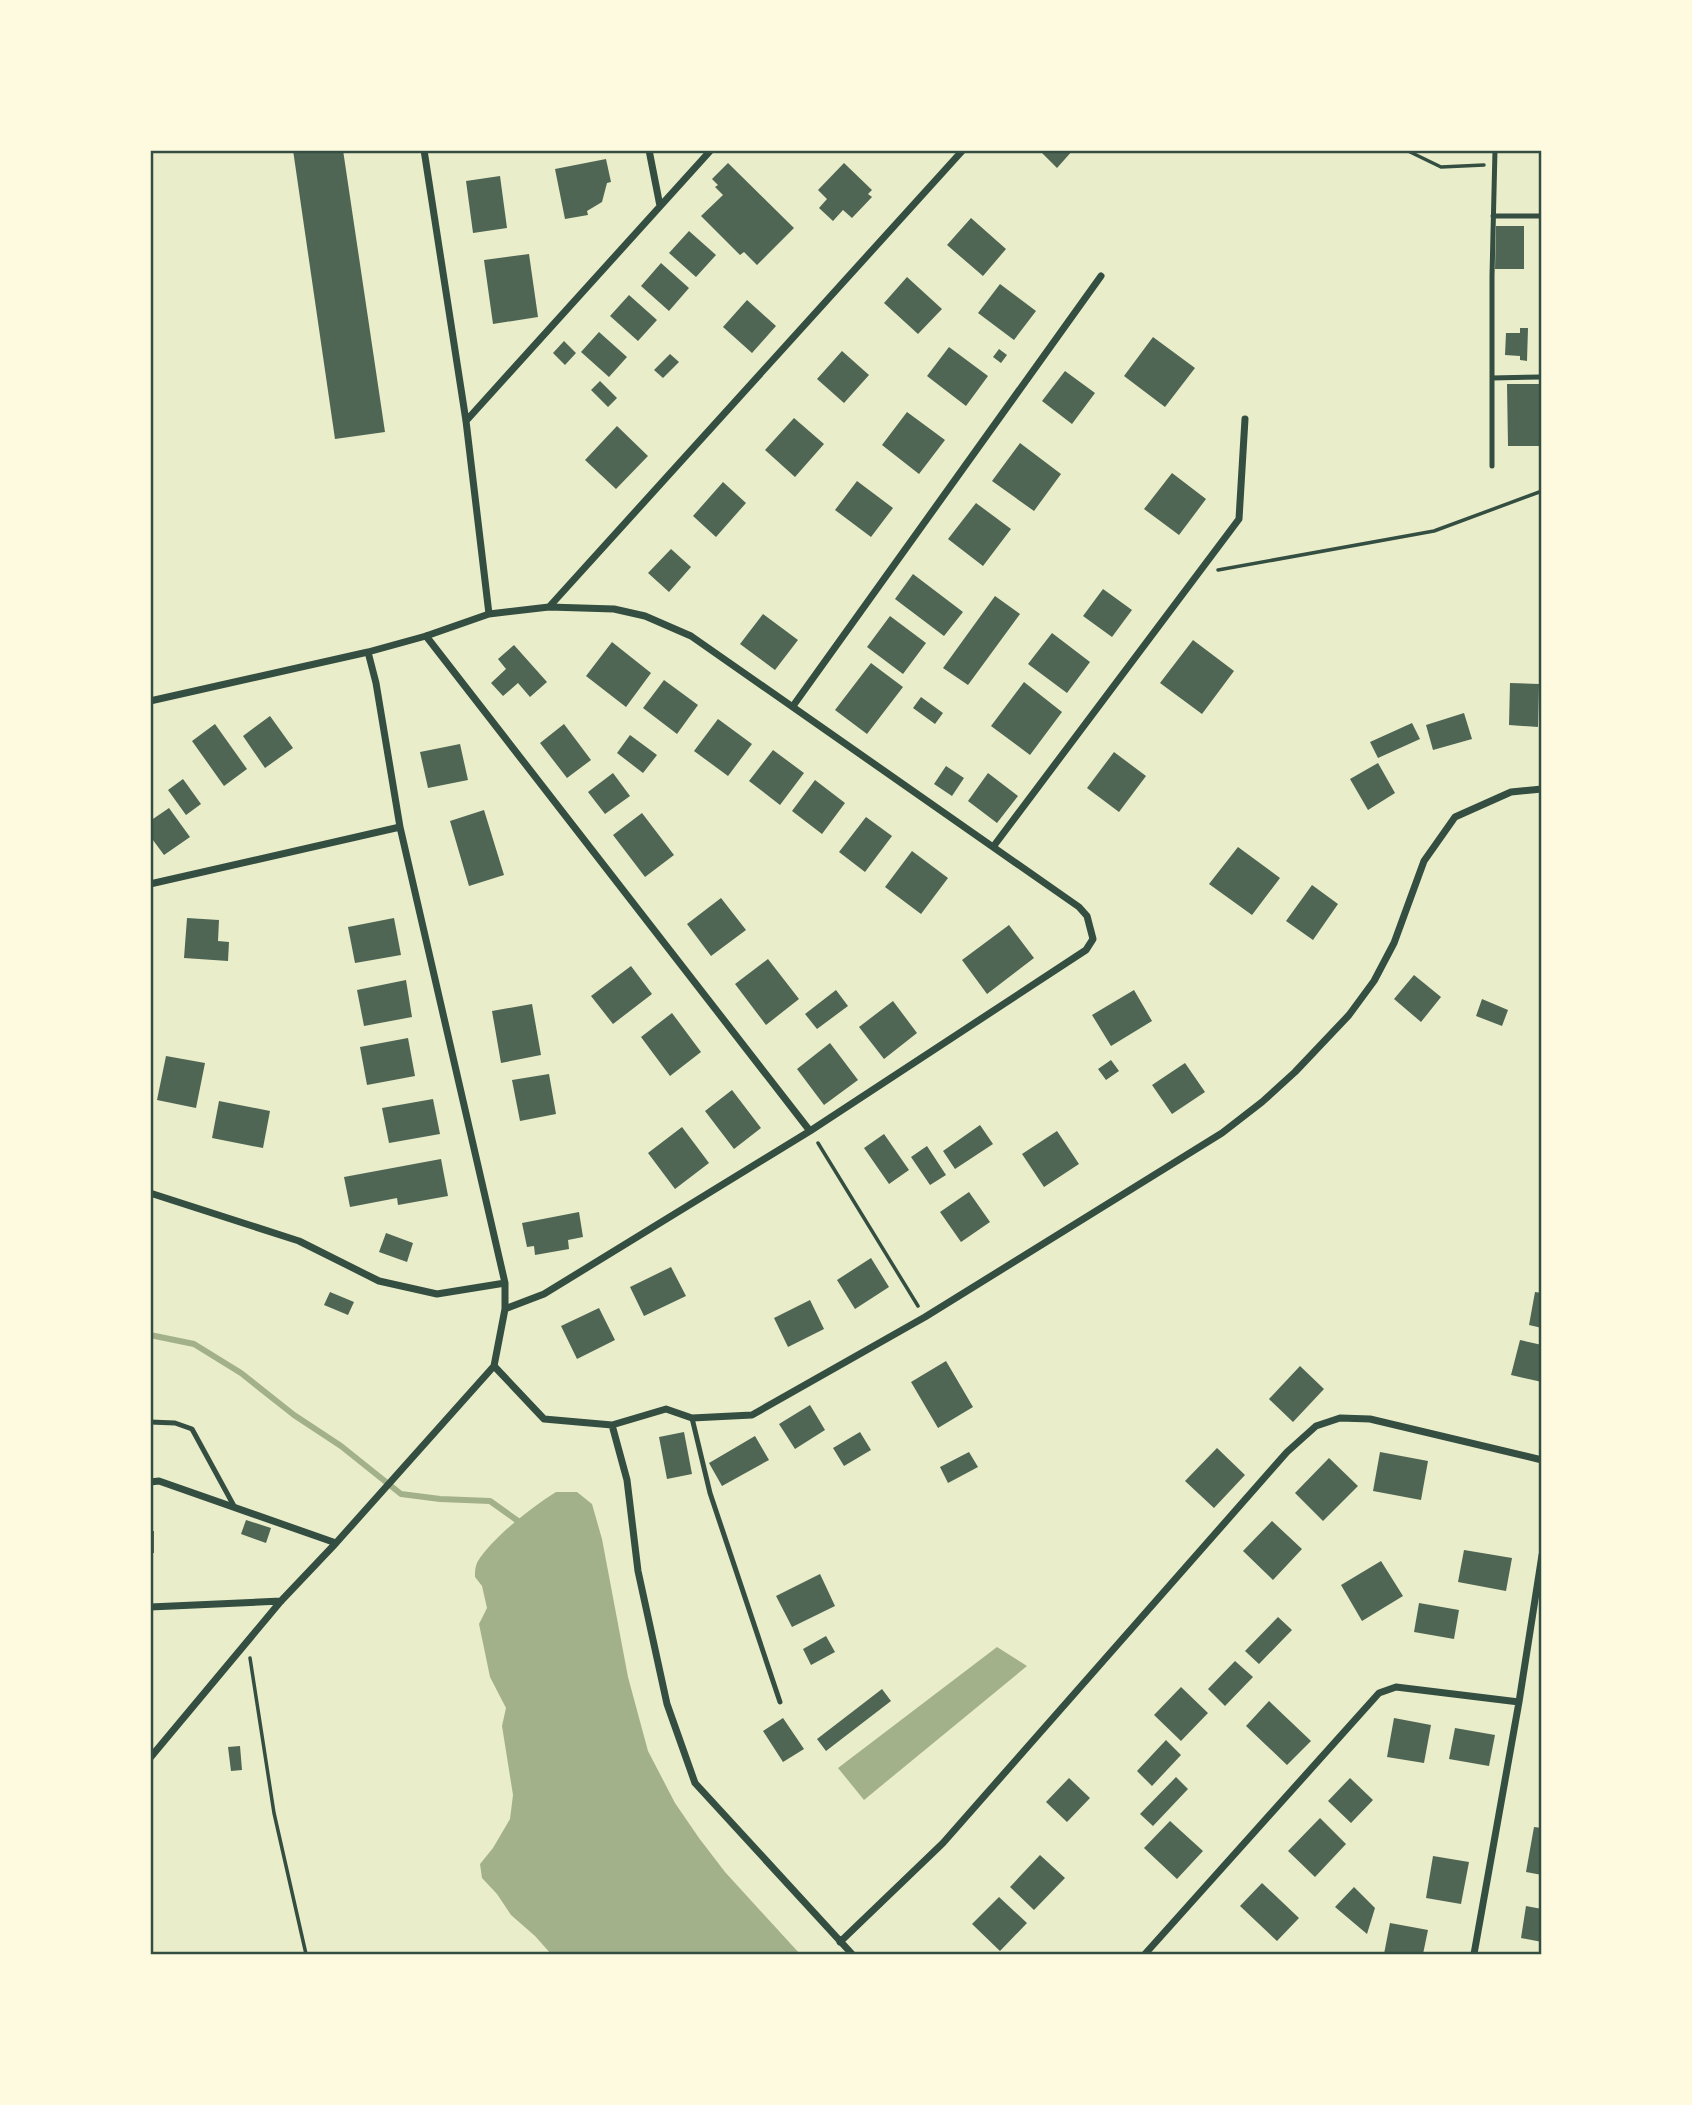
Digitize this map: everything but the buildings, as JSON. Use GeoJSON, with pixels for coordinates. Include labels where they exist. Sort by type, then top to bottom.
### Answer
{"type":"FeatureCollection","features":[{"type":"Feature","properties":{"kind":"street"},"geometry":{"type":"LineString","coordinates":[[424,150],[466,421],[489,614]]}},
{"type":"Feature","properties":{"kind":"street"},"geometry":{"type":"LineString","coordinates":[[649,150],[660,206]]}},
{"type":"Feature","properties":{"kind":"street"},"geometry":{"type":"LineString","coordinates":[[466,421],[711,150]]}},
{"type":"Feature","properties":{"kind":"street"},"geometry":{"type":"LineString","coordinates":[[549,607],[963,150]]}},
{"type":"Feature","properties":{"kind":"street"},"geometry":{"type":"LineString","coordinates":[[793,706],[1101,276]]}},
{"type":"Feature","properties":{"kind":"street"},"geometry":{"type":"LineString","coordinates":[[993,847],[1239,519],[1245,419]]}},
{"type":"Feature","properties":{"kind":"street"},"geometry":{"type":"LineString","coordinates":[[150,701],[368,652],[426,636],[489,614],[549,607],[614,608],[645,616],[691,636],[1087,915],[1093,939],[1086,950],[810,1131],[544,1294],[505,1308]]}},
{"type":"Feature","properties":{"kind":"street"},"geometry":{"type":"LineString","coordinates":[[426,636],[810,1131]]}},
{"type":"Feature","properties":{"kind":"street"},"geometry":{"type":"LineString","coordinates":[[150,1758],[281,1601],[336,1544],[494,1366],[505,1308],[505,1283],[400,827],[376,683],[368,652]]}},
{"type":"Feature","properties":{"kind":"street"},"geometry":{"type":"LineString","coordinates":[[494,1366],[544,1419],[612,1425],[666,1409],[692,1418],[752,1415],[925,1317],[1222,1133],[1262,1102],[1295,1072],[1349,1015],[1374,981],[1394,943],[1424,861],[1455,817],[1511,792],[1542,789]]}},
{"type":"Feature","properties":{"kind":"street"},"geometry":{"type":"LineString","coordinates":[[150,884],[400,827]]}},
{"type":"Feature","properties":{"kind":"street"},"geometry":{"type":"LineString","coordinates":[[150,1193],[299,1241],[379,1281],[437,1294],[505,1283]]}},
{"type":"Feature","properties":{"kind":"street"},"geometry":{"type":"LineString","coordinates":[[839,1942],[943,1843],[1287,1452],[1315,1426],[1340,1418],[1370,1419],[1542,1460]]}},
{"type":"Feature","properties":{"kind":"street"},"geometry":{"type":"LineString","coordinates":[[612,1425],[626,1480],[638,1571],[667,1704],[695,1783],[852,1955]]}},
{"type":"Feature","properties":{"kind":"street"},"geometry":{"type":"LineString","coordinates":[[150,1482],[159,1481],[234,1506],[336,1544]]}},
{"type":"Feature","properties":{"kind":"street"},"geometry":{"type":"LineString","coordinates":[[1474,1955],[1542,1555]]}},
{"type":"Feature","properties":{"kind":"street"},"geometry":{"type":"LineString","coordinates":[[150,1607],[281,1601]]}},
{"type":"Feature","properties":{"kind":"street"},"geometry":{"type":"LineString","coordinates":[[1145,1955],[1379,1693],[1396,1687],[1519,1702]]}},
{"type":"Feature","properties":{"kind":"lane"},"geometry":{"type":"LineString","coordinates":[[1492,466],[1495,150]]}},
{"type":"Feature","properties":{"kind":"lane"},"geometry":{"type":"LineString","coordinates":[[1493,216],[1542,216]]}},
{"type":"Feature","properties":{"kind":"lane"},"geometry":{"type":"LineString","coordinates":[[1492,377],[1542,377]]}},
{"type":"Feature","properties":{"kind":"lane"},"geometry":{"type":"LineString","coordinates":[[692,1418],[710,1493],[780,1702]]}},
{"type":"Feature","properties":{"kind":"lane"},"geometry":{"type":"LineString","coordinates":[[150,1422],[174,1423],[192,1429],[234,1506]]}},
{"type":"Feature","properties":{"kind":"path"},"geometry":{"type":"LineString","coordinates":[[1406,150],[1441,167],[1494,164]]}},
{"type":"Feature","properties":{"kind":"path"},"geometry":{"type":"LineString","coordinates":[[1200,573],[1434,531],[1542,491]]}},
{"type":"Feature","properties":{"kind":"path"},"geometry":{"type":"LineString","coordinates":[[810,1131],[925,1317]]}},
{"type":"Feature","properties":{"kind":"path"},"geometry":{"type":"LineString","coordinates":[[248,1641],[274,1813],[306,1955]]}},
{"type":"Feature","properties":{"kind":"shaded area"},"geometry":{"type":"Polygon","coordinates":[[[556,1492],[577,1492],[592,1504],[602,1539],[628,1677],[648,1751],[675,1803],[725,1872],[800,1954],[551,1954],[511,1915],[482,1878],[480,1864],[510,1819],[513,1795],[502,1726],[506,1708],[490,1677],[479,1624],[487,1608],[482,1586],[475,1577],[476,1567],[485,1552],[503,1533],[556,1492]]]}},
{"type":"Feature","properties":{"kind":"shaded area"},"geometry":{"type":"Polygon","coordinates":[[[997,1647],[1027,1666],[864,1800],[838,1768],[997,1647]]]}},
{"type":"Feature","properties":{"kind":"waterway"},"geometry":{"type":"LineString","coordinates":[[150,1335],[194,1344],[241,1373],[401,1494],[490,1501],[518,1521]]}}]}
